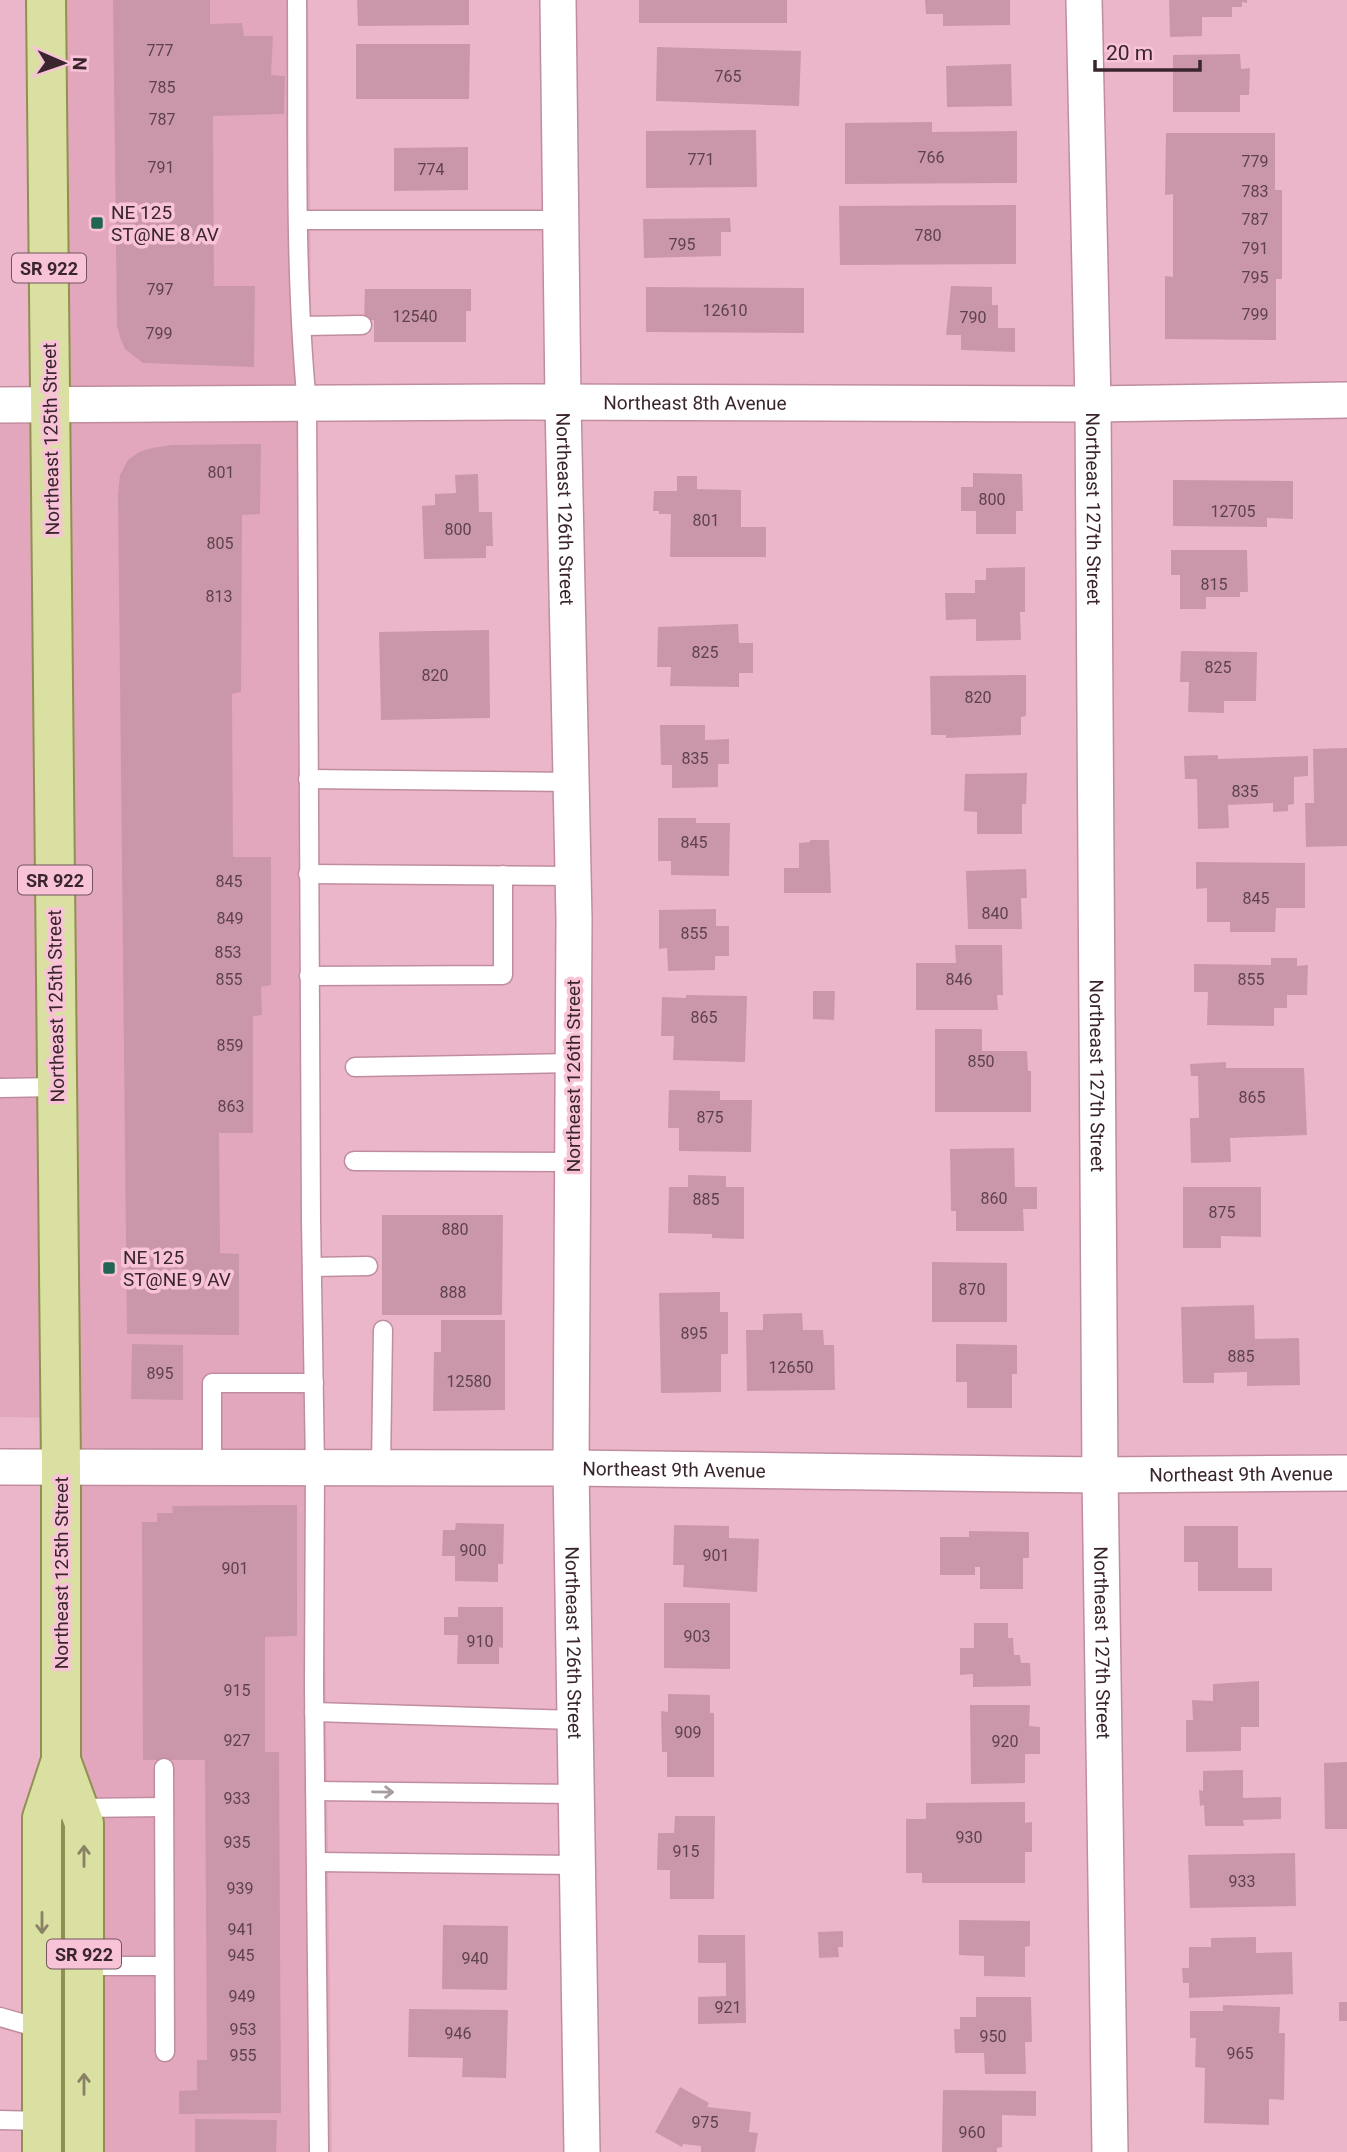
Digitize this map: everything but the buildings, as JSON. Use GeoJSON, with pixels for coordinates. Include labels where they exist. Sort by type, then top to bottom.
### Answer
{"type":"FeatureCollection","features":[{"type":"Feature","properties":{"kind":"main road","name":"Northeast 125th Street"},"geometry":{"type":"LineString","coordinates":[[42,2136],[42,1818],[61,1760],[61,1467],[46,0]]}},
{"type":"Feature","properties":{"kind":"main road","name":"Northeast 125th Street"},"geometry":{"type":"LineString","coordinates":[[61,1760],[84,1824],[84,2152]]}},
{"type":"Feature","properties":{"kind":"street","name":"Northeast 126th Street"},"geometry":{"type":"LineString","coordinates":[[558,0],[563,402],[572,782],[571,1468],[582,2152]]}},
{"type":"Feature","properties":{"kind":"street","name":"Northeast 127th Street"},"geometry":{"type":"LineString","coordinates":[[1084,0],[1093,404],[1100,1475],[1110,2152]]}},
{"type":"Feature","properties":{"kind":"street","name":"Northeast 8th Avenue"},"geometry":{"type":"LineString","coordinates":[[0,405],[563,402],[1093,404],[1347,401]]}},
{"type":"Feature","properties":{"kind":"street","name":"Northeast 9th Avenue"},"geometry":{"type":"LineString","coordinates":[[0,1466],[571,1468],[1100,1475],[1347,1474]]}},
{"type":"Feature","properties":{"kind":"lane"},"geometry":{"type":"LineString","coordinates":[[296,0],[299,220],[307,404],[307,779],[315,1467],[314,1791],[320,2152]]}},
{"type":"Feature","properties":{"kind":"lane"},"geometry":{"type":"LineString","coordinates":[[299,220],[562,220]]}},
{"type":"Feature","properties":{"kind":"lane"},"geometry":{"type":"LineString","coordinates":[[302,326],[362,325]]}},
{"type":"Feature","properties":{"kind":"lane"},"geometry":{"type":"LineString","coordinates":[[307,779],[572,782]]}},
{"type":"Feature","properties":{"kind":"lane"},"geometry":{"type":"LineString","coordinates":[[308,874],[573,876]]}},
{"type":"Feature","properties":{"kind":"lane"},"geometry":{"type":"LineString","coordinates":[[309,976],[503,975],[503,875]]}},
{"type":"Feature","properties":{"kind":"lane"},"geometry":{"type":"LineString","coordinates":[[355,1066],[573,1063]]}},
{"type":"Feature","properties":{"kind":"lane"},"geometry":{"type":"LineString","coordinates":[[0,1088],[57,1087]]}},
{"type":"Feature","properties":{"kind":"lane"},"geometry":{"type":"LineString","coordinates":[[354,1161],[573,1162]]}},
{"type":"Feature","properties":{"kind":"lane"},"geometry":{"type":"LineString","coordinates":[[312,1267],[368,1266]]}},
{"type":"Feature","properties":{"kind":"lane"},"geometry":{"type":"LineString","coordinates":[[381,1467],[383,1331]]}},
{"type":"Feature","properties":{"kind":"lane"},"geometry":{"type":"LineString","coordinates":[[212,1467],[212,1383],[314,1383]]}},
{"type":"Feature","properties":{"kind":"lane"},"geometry":{"type":"LineString","coordinates":[[314,1712],[575,1720]]}},
{"type":"Feature","properties":{"kind":"lane"},"geometry":{"type":"LineString","coordinates":[[164,1769],[165,2053]]}},
{"type":"Feature","properties":{"kind":"lane"},"geometry":{"type":"LineString","coordinates":[[314,1791],[576,1794]]}},
{"type":"Feature","properties":{"kind":"lane"},"geometry":{"type":"LineString","coordinates":[[79,1808],[164,1807]]}},
{"type":"Feature","properties":{"kind":"lane"},"geometry":{"type":"LineString","coordinates":[[316,1862],[577,1865]]}},
{"type":"Feature","properties":{"kind":"lane"},"geometry":{"type":"LineString","coordinates":[[84,1966],[164,1966]]}},
{"type":"Feature","properties":{"kind":"lane"},"geometry":{"type":"LineString","coordinates":[[0,2017],[42,2029]]}},
{"type":"Feature","properties":{"kind":"lane"},"geometry":{"type":"LineString","coordinates":[[0,2120],[42,2136]]}},
{"type":"Feature","properties":{"kind":"shaded area"},"geometry":{"type":"Polygon","coordinates":[[[58,0],[308,0],[332,2152],[61,2152],[66,1418],[0,1417],[0,415],[68,416],[58,0]]]}},
{"type":"Feature","properties":{"kind":"place","name":"NE 125 ST@NE 8 AV"},"geometry":{"type":"Point","coordinates":[97,223]}},
{"type":"Feature","properties":{"kind":"place","name":"NE 125 ST@NE 9 AV"},"geometry":{"type":"Point","coordinates":[109,1268]}}]}
